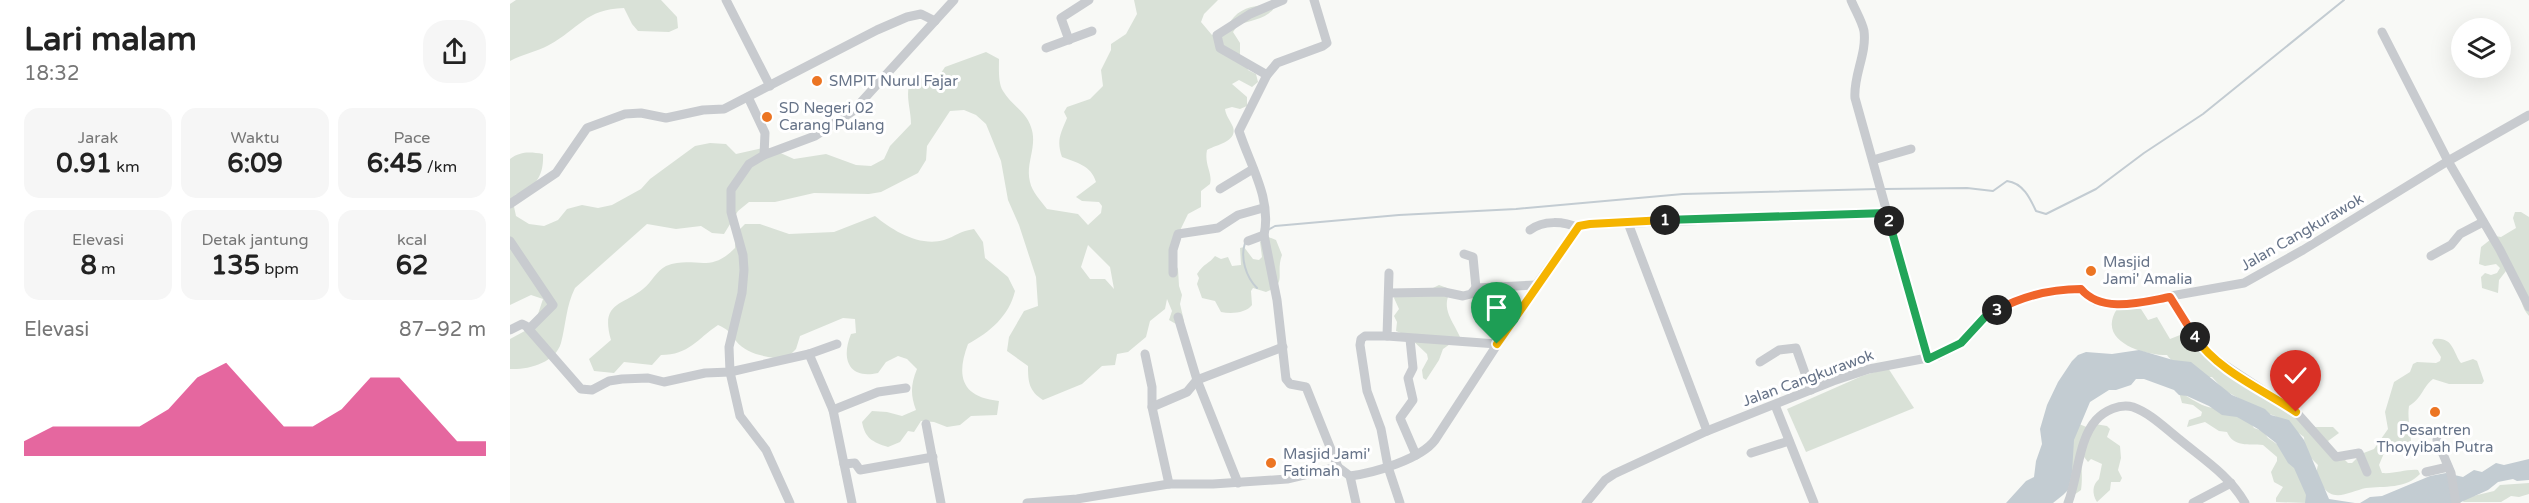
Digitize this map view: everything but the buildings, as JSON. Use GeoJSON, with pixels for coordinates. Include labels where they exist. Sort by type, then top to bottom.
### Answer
{"type":"FeatureCollection","features":[{"type":"Feature","properties":{"kind":"street"},"geometry":{"type":"LineString","coordinates":[[726,0],[770,86]]}},
{"type":"Feature","properties":{"kind":"street"},"geometry":{"type":"LineString","coordinates":[[790,503],[766,450],[740,416],[730,372],[729,347],[742,293],[744,270],[743,255],[731,212],[731,190],[749,164],[815,136],[843,119],[954,0]]}},
{"type":"Feature","properties":{"kind":"street"},"geometry":{"type":"LineString","coordinates":[[1069,40],[1061,18],[1089,0]]}},
{"type":"Feature","properties":{"kind":"street"},"geometry":{"type":"LineString","coordinates":[[1267,75],[1220,48],[1217,35],[1250,14],[1283,0]]}},
{"type":"Feature","properties":{"kind":"street"},"geometry":{"type":"LineString","coordinates":[[1314,0],[1327,42],[1323,46],[1282,59],[1267,75],[1239,131],[1262,189],[1265,232],[1277,300],[1286,379],[1290,384],[1306,387],[1338,467],[1350,476],[1353,502]]}},
{"type":"Feature","properties":{"kind":"street"},"geometry":{"type":"LineString","coordinates":[[1851,0],[1864,31],[1855,98],[1928,359]]}},
{"type":"Feature","properties":{"kind":"street"},"geometry":{"type":"LineString","coordinates":[[510,204],[556,173],[587,128],[625,114],[641,113],[666,118],[703,110],[724,109],[857,40],[907,17],[921,14],[935,21]]}},
{"type":"Feature","properties":{"kind":"street"},"geometry":{"type":"LineString","coordinates":[[1046,48],[1092,31]]}},
{"type":"Feature","properties":{"kind":"street"},"geometry":{"type":"LineString","coordinates":[[2382,32],[2448,161],[2529,308]]}},
{"type":"Feature","properties":{"kind":"street"},"geometry":{"type":"LineString","coordinates":[[748,97],[765,133],[764,156]]}},
{"type":"Feature","properties":{"kind":"street","name":"Jalan Cangkurawok"},"geometry":{"type":"LineString","coordinates":[[1586,503],[1605,480],[1614,474],[1707,431],[1869,369],[1928,359],[1954,348],[1968,337],[1984,318],[2024,297],[2081,289],[2088,297],[2104,303],[2143,302],[2244,283],[2307,248],[2448,161],[2529,115]]}},
{"type":"Feature","properties":{"kind":"street"},"geometry":{"type":"LineString","coordinates":[[1873,160],[1911,149]]}},
{"type":"Feature","properties":{"kind":"street"},"geometry":{"type":"LineString","coordinates":[[1220,189],[1253,169]]}},
{"type":"Feature","properties":{"kind":"street"},"geometry":{"type":"LineString","coordinates":[[1173,273],[1173,249],[1178,234],[1218,228],[1238,215],[1263,208]]}},
{"type":"Feature","properties":{"kind":"street"},"geometry":{"type":"LineString","coordinates":[[1350,476],[1388,466],[1425,451],[1435,440],[1536,285],[1578,228],[1590,224],[1887,213]]}},
{"type":"Feature","properties":{"kind":"street"},"geometry":{"type":"LineString","coordinates":[[1530,230],[1537,225],[1562,222],[1578,228]]}},
{"type":"Feature","properties":{"kind":"street"},"geometry":{"type":"LineString","coordinates":[[2431,256],[2451,245],[2460,234],[2483,222]]}},
{"type":"Feature","properties":{"kind":"street"},"geometry":{"type":"LineString","coordinates":[[1628,223],[1707,431]]}},
{"type":"Feature","properties":{"kind":"street"},"geometry":{"type":"LineString","coordinates":[[1248,241],[1265,232]]}},
{"type":"Feature","properties":{"kind":"street"},"geometry":{"type":"LineString","coordinates":[[510,241],[553,305],[529,329]]}},
{"type":"Feature","properties":{"kind":"street"},"geometry":{"type":"LineString","coordinates":[[1390,293],[1444,292],[1463,297],[1471,294],[1476,288],[1473,257],[1464,254]]}},
{"type":"Feature","properties":{"kind":"street"},"geometry":{"type":"LineString","coordinates":[[1387,336],[1389,273]]}},
{"type":"Feature","properties":{"kind":"street"},"geometry":{"type":"LineString","coordinates":[[1476,288],[1536,285]]}},
{"type":"Feature","properties":{"kind":"street"},"geometry":{"type":"LineString","coordinates":[[2170,297],[2203,348],[2214,358],[2259,390],[2296,412],[2336,457],[2359,453],[2367,472]]}},
{"type":"Feature","properties":{"kind":"street"},"geometry":{"type":"LineString","coordinates":[[1178,317],[1197,380],[1238,483]]}},
{"type":"Feature","properties":{"kind":"street"},"geometry":{"type":"LineString","coordinates":[[510,330],[522,324],[529,329],[581,389],[586,391],[609,381],[648,378],[664,382],[705,373],[730,372],[809,354],[837,344]]}},
{"type":"Feature","properties":{"kind":"street"},"geometry":{"type":"LineString","coordinates":[[1400,503],[1388,466],[1381,429],[1367,391],[1361,339],[1365,336],[1387,336],[1497,344]]}},
{"type":"Feature","properties":{"kind":"street"},"geometry":{"type":"LineString","coordinates":[[1410,339],[1413,368],[1408,378],[1413,400],[1400,418],[1416,454]]}},
{"type":"Feature","properties":{"kind":"street"},"geometry":{"type":"LineString","coordinates":[[1152,407],[1187,392],[1197,380],[1283,347]]}},
{"type":"Feature","properties":{"kind":"street"},"geometry":{"type":"LineString","coordinates":[[1760,362],[1779,350],[1796,348],[1811,390]]}},
{"type":"Feature","properties":{"kind":"street"},"geometry":{"type":"LineString","coordinates":[[809,354],[833,410],[852,503]]}},
{"type":"Feature","properties":{"kind":"street"},"geometry":{"type":"LineString","coordinates":[[1145,354],[1152,387],[1152,407],[1168,484]]}},
{"type":"Feature","properties":{"kind":"street"},"geometry":{"type":"LineString","coordinates":[[833,410],[878,392],[906,388]]}},
{"type":"Feature","properties":{"kind":"street"},"geometry":{"type":"LineString","coordinates":[[1775,405],[1814,503]]}},
{"type":"Feature","properties":{"kind":"street"},"geometry":{"type":"LineString","coordinates":[[2068,503],[2090,428],[2103,414],[2121,406],[2131,407],[2148,415],[2201,454],[2231,483],[2245,503]]}},
{"type":"Feature","properties":{"kind":"street"},"geometry":{"type":"LineString","coordinates":[[926,424],[941,503]]}},
{"type":"Feature","properties":{"kind":"street"},"geometry":{"type":"LineString","coordinates":[[2437,440],[2450,470],[2456,503]]}},
{"type":"Feature","properties":{"kind":"street"},"geometry":{"type":"LineString","coordinates":[[1751,453],[1788,441]]}},
{"type":"Feature","properties":{"kind":"street"},"geometry":{"type":"LineString","coordinates":[[844,464],[855,463],[860,470],[933,457]]}},
{"type":"Feature","properties":{"kind":"street"},"geometry":{"type":"LineString","coordinates":[[1027,503],[1100,499],[1168,484],[1238,483],[1297,478],[1338,467]]}},
{"type":"Feature","properties":{"kind":"street"},"geometry":{"type":"LineString","coordinates":[[2426,472],[2450,470]]}},
{"type":"Feature","properties":{"kind":"street"},"geometry":{"type":"LineString","coordinates":[[2193,503],[2231,483]]}},
{"type":"Feature","properties":{"kind":"shaded area"},"geometry":{"type":"Polygon","coordinates":[[[516,0],[661,0],[677,17],[678,28],[669,32],[638,31],[624,8],[611,9],[591,16],[549,45],[510,61],[510,4],[516,0]]]}},
{"type":"Feature","properties":{"kind":"shaded area"},"geometry":{"type":"Polygon","coordinates":[[[1134,0],[1218,0],[1204,14],[1201,22],[1212,35],[1222,31],[1234,17],[1246,9],[1265,5],[1274,8],[1262,17],[1238,25],[1233,32],[1240,43],[1240,55],[1246,61],[1248,70],[1256,74],[1258,82],[1252,87],[1239,80],[1232,84],[1247,97],[1247,106],[1240,109],[1232,107],[1225,109],[1234,132],[1229,140],[1207,150],[1210,184],[1201,191],[1201,207],[1188,214],[1173,245],[1172,257],[1178,269],[1182,295],[1180,304],[1184,321],[1176,324],[1169,320],[1172,311],[1167,299],[1165,309],[1150,321],[1146,337],[1128,352],[1117,354],[1115,365],[1102,366],[1082,384],[1043,400],[1030,386],[1028,366],[1007,351],[1009,337],[1024,311],[1038,306],[1036,277],[1008,200],[1001,161],[986,124],[976,115],[964,110],[950,111],[927,146],[926,160],[918,173],[881,192],[869,194],[814,193],[775,202],[749,202],[738,211],[724,234],[712,233],[701,226],[676,229],[647,224],[575,288],[568,308],[561,343],[553,356],[540,364],[510,369],[510,339],[534,326],[543,299],[531,295],[510,305],[510,159],[514,156],[526,153],[543,154],[542,168],[537,180],[528,189],[515,195],[513,202],[516,216],[529,224],[544,226],[558,220],[567,209],[582,205],[598,208],[612,205],[641,189],[650,179],[695,146],[710,143],[726,144],[736,154],[767,147],[794,159],[826,154],[856,165],[871,166],[884,159],[890,146],[911,124],[909,85],[922,78],[937,79],[945,67],[986,52],[999,59],[1001,88],[1029,121],[1033,141],[1029,175],[1035,193],[1047,209],[1078,214],[1088,225],[1101,213],[1102,206],[1099,202],[1082,201],[1076,197],[1096,182],[1087,168],[1062,157],[1059,141],[1067,118],[1064,112],[1067,107],[1090,99],[1103,86],[1101,70],[1111,50],[1111,44],[1126,34],[1137,14],[1134,0]],[[1088,245],[1081,267],[1090,279],[1105,279],[1114,289],[1110,267],[1088,245]]]}},
{"type":"Feature","properties":{"kind":"shaded area"},"geometry":{"type":"Polygon","coordinates":[[[2515,212],[2521,212],[2529,217],[2529,316],[2524,309],[2519,284],[2513,274],[2506,271],[2499,280],[2498,293],[2482,288],[2481,277],[2485,273],[2491,275],[2497,273],[2500,268],[2496,264],[2485,266],[2479,264],[2481,247],[2495,236],[2501,237],[2516,228],[2513,218],[2515,212]]]}},
{"type":"Feature","properties":{"kind":"shaded area"},"geometry":{"type":"Polygon","coordinates":[[[875,216],[898,232],[926,241],[944,240],[974,229],[983,242],[985,258],[1008,277],[1015,291],[1008,308],[991,329],[968,344],[962,366],[965,383],[969,390],[986,399],[999,401],[997,415],[971,416],[960,425],[947,427],[934,422],[921,421],[914,432],[908,431],[900,442],[888,447],[874,441],[867,436],[862,422],[872,411],[902,416],[916,410],[912,389],[917,369],[907,359],[898,356],[886,362],[878,373],[860,373],[854,370],[847,359],[847,351],[851,334],[856,333],[855,319],[843,318],[800,336],[796,349],[786,359],[766,357],[746,350],[727,330],[718,325],[686,349],[661,355],[652,365],[624,362],[614,373],[594,371],[589,359],[611,340],[608,318],[611,312],[643,289],[666,266],[685,262],[717,261],[735,248],[735,234],[745,224],[760,224],[789,234],[834,232],[875,216]]]}},
{"type":"Feature","properties":{"kind":"shaded area"},"geometry":{"type":"Polygon","coordinates":[[[1266,236],[1276,240],[1282,255],[1277,286],[1266,292],[1253,288],[1251,291],[1252,305],[1238,312],[1221,312],[1215,301],[1202,298],[1197,284],[1199,278],[1197,274],[1202,268],[1215,256],[1221,259],[1228,257],[1232,266],[1241,265],[1240,248],[1244,247],[1253,259],[1259,260],[1262,257],[1260,242],[1266,236]]]}},
{"type":"Feature","properties":{"kind":"shaded area"},"geometry":{"type":"Polygon","coordinates":[[[1439,285],[1450,292],[1447,309],[1460,337],[1443,349],[1426,380],[1423,378],[1422,370],[1428,359],[1427,354],[1408,336],[1396,331],[1397,322],[1394,316],[1399,309],[1394,298],[1396,294],[1431,289],[1439,285]]]}},
{"type":"Feature","properties":{"kind":"shaded area"},"geometry":{"type":"Polygon","coordinates":[[[2117,309],[2141,309],[2148,320],[2157,317],[2170,339],[2185,333],[2197,340],[2197,349],[2218,366],[2268,397],[2274,404],[2291,408],[2315,427],[2333,427],[2339,433],[2328,441],[2348,463],[2352,463],[2361,454],[2374,449],[2388,429],[2385,412],[2394,382],[2410,372],[2413,364],[2417,362],[2436,363],[2440,361],[2441,357],[2432,343],[2434,339],[2449,342],[2461,363],[2473,359],[2477,361],[2484,381],[2482,384],[2449,384],[2433,379],[2409,406],[2411,444],[2387,446],[2379,465],[2382,473],[2418,470],[2420,474],[2414,479],[2394,486],[2366,488],[2343,495],[2332,494],[2327,492],[2318,479],[2318,465],[2305,452],[2304,437],[2275,416],[2244,405],[2240,399],[2224,390],[2212,377],[2193,374],[2167,355],[2135,349],[2117,338],[2112,320],[2117,309]]]}},
{"type":"Feature","properties":{"kind":"shaded area"},"geometry":{"type":"Polygon","coordinates":[[[2139,350],[2173,360],[2191,362],[2232,395],[2265,409],[2271,415],[2289,420],[2304,440],[2329,499],[2355,503],[2305,503],[2306,495],[2294,468],[2288,463],[2276,443],[2258,429],[2237,417],[2222,415],[2209,406],[2187,396],[2179,395],[2174,390],[2144,379],[2136,379],[2131,385],[2109,390],[2090,402],[2074,440],[2072,473],[2068,490],[2063,495],[2053,503],[2006,503],[2026,481],[2034,477],[2036,461],[2042,444],[2040,429],[2047,405],[2072,361],[2078,355],[2086,352],[2112,354],[2139,350]]]}},
{"type":"Feature","properties":{"kind":"shaded area"},"geometry":{"type":"Polygon","coordinates":[[[1888,368],[1914,408],[1806,452],[1787,409],[1862,376],[1888,368]]]}},
{"type":"Feature","properties":{"kind":"shaded area"},"geometry":{"type":"Polygon","coordinates":[[[2179,392],[2202,405],[2232,412],[2245,418],[2254,428],[2263,431],[2268,438],[2287,451],[2306,487],[2307,503],[2276,502],[2283,487],[2274,482],[2271,472],[2277,457],[2263,445],[2237,442],[2227,432],[2219,431],[2205,422],[2187,427],[2189,420],[2201,416],[2202,412],[2193,405],[2182,403],[2179,392]]]}},
{"type":"Feature","properties":{"kind":"shaded area"},"geometry":{"type":"Polygon","coordinates":[[[2079,424],[2089,428],[2095,424],[2107,426],[2110,429],[2107,437],[2120,446],[2121,458],[2118,470],[2122,478],[2120,482],[2111,482],[2110,490],[2097,502],[2094,490],[2102,464],[2091,459],[2088,462],[2081,453],[2081,490],[2074,495],[2068,490],[2065,482],[2066,462],[2079,424]]]}},
{"type":"Feature","properties":{"kind":"shaded area"},"geometry":{"type":"Polygon","coordinates":[[[2529,459],[2529,480],[2513,479],[2498,482],[2488,490],[2459,503],[2360,503],[2370,497],[2382,496],[2430,476],[2446,473],[2463,477],[2474,470],[2482,472],[2496,463],[2504,465],[2529,459]]]}},
{"type":"Feature","properties":{"kind":"shaded area"},"geometry":{"type":"Polygon","coordinates":[[[2529,483],[2529,494],[2519,497],[2511,496],[2501,502],[2463,502],[2465,498],[2494,491],[2500,485],[2529,483]]]}},
{"type":"Feature","properties":{"kind":"waterway"},"geometry":{"type":"LineString","coordinates":[[1884,189],[1967,188],[1993,191],[2007,181],[2022,188],[2036,211],[2046,214],[2096,189],[2144,153],[2203,114],[2344,0]]}},
{"type":"Feature","properties":{"kind":"waterway"},"geometry":{"type":"LineString","coordinates":[[1268,230],[1275,226],[1399,215],[1516,209],[1683,194],[1878,189]]}},
{"type":"Feature","properties":{"kind":"waterway"},"geometry":{"type":"LineString","coordinates":[[1245,243],[1243,255],[1245,267],[1257,288]]}},
{"type":"Feature","properties":{"kind":"place","name":"SMPIT Nurul Fajar"},"geometry":{"type":"Point","coordinates":[817,81]}},
{"type":"Feature","properties":{"kind":"place","name":"SD Negeri 02 Carang Pulang"},"geometry":{"type":"Point","coordinates":[767,117]}},
{"type":"Feature","properties":{"kind":"place","name":"Masjid Jami' Amalia"},"geometry":{"type":"Point","coordinates":[2091,271]}},
{"type":"Feature","properties":{"kind":"place","name":"Pesantren Thoyyibah Putra"},"geometry":{"type":"Point","coordinates":[2435,412]}},
{"type":"Feature","properties":{"kind":"place","name":"Masjid Jami' Fatimah"},"geometry":{"type":"Point","coordinates":[1271,463]}},
{"type":"Feature","properties":{"kind":"route"},"geometry":{"type":"LineString","coordinates":[[1497,344],[1579,226],[1887,213],[1928,359],[1954,348],[1968,337],[1984,318],[2024,297],[2070,289],[2081,289],[2088,297],[2104,303],[2143,302],[2170,297],[2203,348],[2259,390],[2296,412]]}}]}
